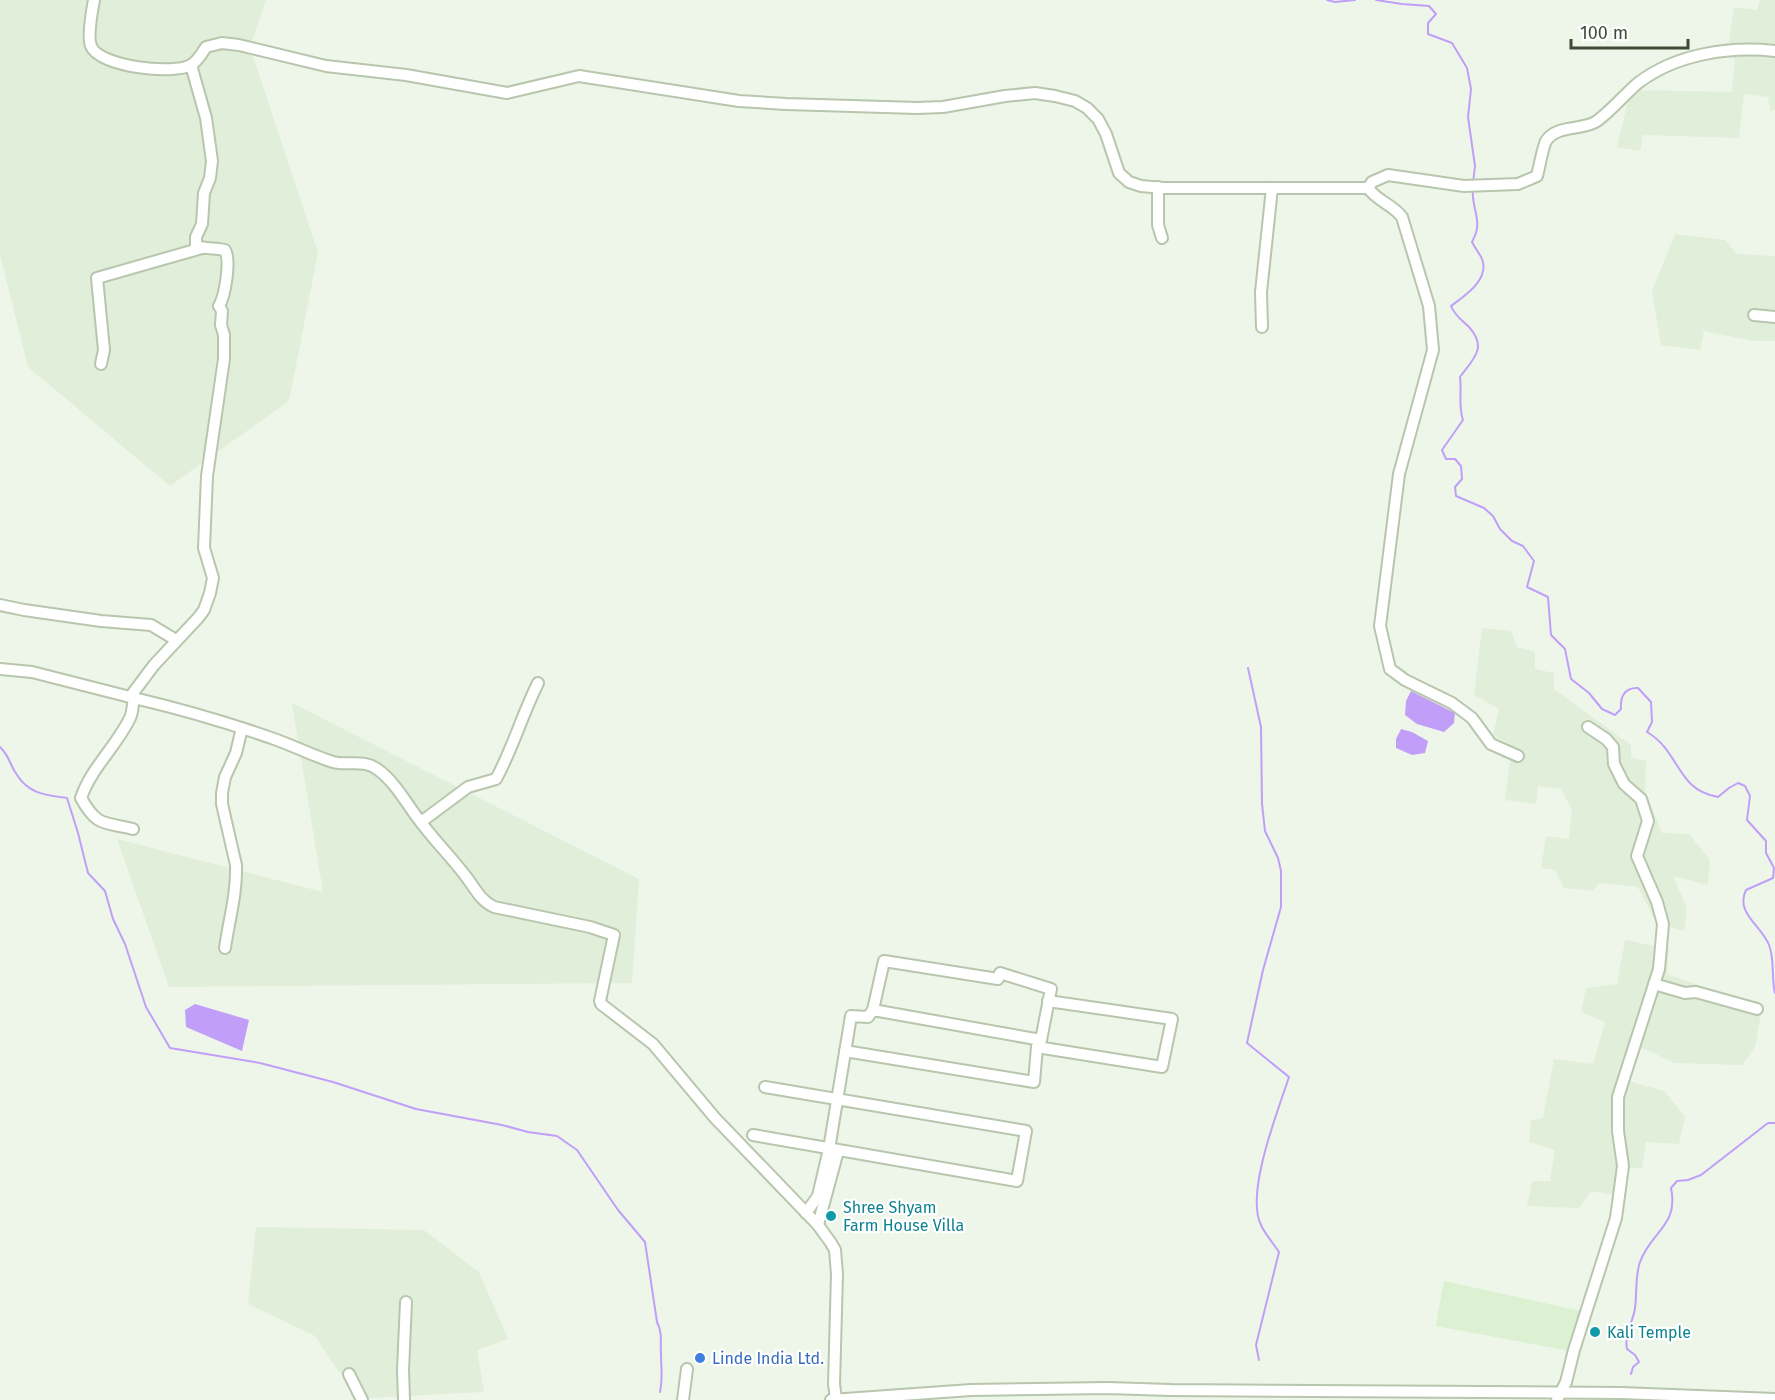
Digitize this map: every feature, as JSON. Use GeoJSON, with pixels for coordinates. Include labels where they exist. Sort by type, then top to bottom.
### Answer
{"type":"FeatureCollection","features":[{"type":"Feature","properties":{"kind":"street"},"geometry":{"type":"LineString","coordinates":[[94,0],[90,34],[91,46],[96,54],[112,61],[151,68],[175,69],[191,65],[206,47],[222,43],[326,66],[406,75],[507,93],[579,76],[739,101],[917,108],[944,107],[1035,93],[1075,101],[1088,108],[1098,119],[1106,134],[1119,173],[1129,182],[1141,186],[1368,188]]}},
{"type":"Feature","properties":{"kind":"street"},"geometry":{"type":"LineString","coordinates":[[1368,188],[1372,182],[1388,175],[1464,186],[1518,184],[1537,176],[1546,141],[1558,131],[1595,122],[1640,82],[1673,65],[1709,52],[1755,49],[1775,51]]}},
{"type":"Feature","properties":{"kind":"street"},"geometry":{"type":"LineString","coordinates":[[191,65],[209,133],[212,161],[210,178],[204,193],[202,224],[196,237],[196,246],[202,248]]}},
{"type":"Feature","properties":{"kind":"street"},"geometry":{"type":"LineString","coordinates":[[1158,187],[1158,225],[1162,238]]}},
{"type":"Feature","properties":{"kind":"street"},"geometry":{"type":"LineString","coordinates":[[1262,327],[1261,292],[1272,188]]}},
{"type":"Feature","properties":{"kind":"street"},"geometry":{"type":"LineString","coordinates":[[1368,188],[1373,196],[1396,208],[1402,217],[1429,306],[1433,350],[1399,474],[1380,626],[1390,669],[1405,680],[1452,703],[1472,718],[1491,744],[1518,756]]}},
{"type":"Feature","properties":{"kind":"street"},"geometry":{"type":"LineString","coordinates":[[102,364],[104,350],[97,278],[202,248],[225,250],[228,256],[224,290],[219,306],[222,311],[224,359],[207,476],[204,548],[213,578],[204,610],[143,678],[132,698],[133,711],[113,746],[91,774],[81,798],[93,816],[103,824],[133,829]]}},
{"type":"Feature","properties":{"kind":"street"},"geometry":{"type":"LineString","coordinates":[[1754,315],[1775,316]]}},
{"type":"Feature","properties":{"kind":"street"},"geometry":{"type":"LineString","coordinates":[[0,604],[24,610],[101,621],[151,625],[176,640]]}},
{"type":"Feature","properties":{"kind":"street"},"geometry":{"type":"LineString","coordinates":[[0,669],[32,672],[192,712],[333,762],[363,763],[372,766],[378,769],[397,789],[421,822],[464,873],[484,902],[494,907],[590,927],[614,935],[601,1004],[653,1044],[715,1118],[818,1225],[831,1243],[836,1261],[834,1384],[836,1400]]}},
{"type":"Feature","properties":{"kind":"street"},"geometry":{"type":"LineString","coordinates":[[421,822],[468,787],[496,779],[511,752],[528,703],[538,683]]}},
{"type":"Feature","properties":{"kind":"street"},"geometry":{"type":"LineString","coordinates":[[1558,1396],[1566,1382],[1616,1218],[1623,1166],[1618,1131],[1618,1097],[1659,969],[1663,924],[1657,902],[1637,856],[1648,821],[1641,799],[1624,784],[1614,764],[1613,747],[1606,739],[1588,727]]}},
{"type":"Feature","properties":{"kind":"street"},"geometry":{"type":"LineString","coordinates":[[225,948],[236,893],[237,865],[222,804],[222,793],[225,777],[233,761],[242,728]]}},
{"type":"Feature","properties":{"kind":"street"},"geometry":{"type":"LineString","coordinates":[[818,1225],[834,1150],[837,1099],[845,1051],[851,1016],[868,1017],[873,1011],[884,961],[998,979],[1000,972],[1051,989],[1039,1044],[1034,1082],[845,1051]]}},
{"type":"Feature","properties":{"kind":"street"},"geometry":{"type":"LineString","coordinates":[[1654,984],[1686,993],[1696,992],[1757,1009]]}},
{"type":"Feature","properties":{"kind":"street"},"geometry":{"type":"LineString","coordinates":[[873,1011],[1162,1067],[1172,1018],[1048,1001]]}},
{"type":"Feature","properties":{"kind":"street"},"geometry":{"type":"LineString","coordinates":[[753,1136],[1017,1181],[1026,1131],[765,1087]]}},
{"type":"Feature","properties":{"kind":"street"},"geometry":{"type":"LineString","coordinates":[[806,1214],[818,1196],[834,1150]]}},
{"type":"Feature","properties":{"kind":"street"},"geometry":{"type":"LineString","coordinates":[[404,1400],[406,1302]]}},
{"type":"Feature","properties":{"kind":"street"},"geometry":{"type":"LineString","coordinates":[[683,1400],[687,1369]]}},
{"type":"Feature","properties":{"kind":"street"},"geometry":{"type":"LineString","coordinates":[[349,1374],[362,1400]]}},
{"type":"Feature","properties":{"kind":"street"},"geometry":{"type":"LineString","coordinates":[[831,1400],[871,1399],[971,1390],[1108,1388],[1558,1396],[1615,1393],[1775,1399]]}},
{"type":"Feature","properties":{"kind":"shaded area"},"geometry":{"type":"Polygon","coordinates":[[[0,0],[266,0],[250,47],[318,253],[289,401],[170,486],[28,367],[0,255],[0,0]]]}},
{"type":"Feature","properties":{"kind":"shaded area"},"geometry":{"type":"Polygon","coordinates":[[[1760,0],[1775,0],[1775,110],[1770,110],[1768,97],[1744,94],[1739,138],[1643,135],[1640,151],[1617,147],[1627,105],[1638,90],[1732,92],[1735,59],[1727,55],[1734,7],[1757,10],[1760,0]]]}},
{"type":"Feature","properties":{"kind":"shaded area"},"geometry":{"type":"Polygon","coordinates":[[[1675,234],[1725,240],[1737,254],[1775,256],[1775,341],[1753,341],[1704,331],[1700,350],[1661,345],[1652,291],[1675,234]]]}},
{"type":"Feature","properties":{"kind":"shaded area"},"geometry":{"type":"Polygon","coordinates":[[[1482,628],[1511,631],[1517,647],[1535,652],[1535,669],[1554,673],[1554,689],[1631,745],[1631,758],[1646,761],[1645,790],[1662,833],[1689,834],[1710,860],[1708,885],[1673,876],[1687,908],[1684,931],[1656,922],[1638,887],[1600,883],[1592,891],[1564,888],[1555,870],[1541,868],[1546,836],[1569,839],[1572,810],[1561,789],[1538,786],[1536,804],[1505,800],[1512,745],[1493,735],[1499,709],[1474,695],[1482,628]]]}},
{"type":"Feature","properties":{"kind":"shaded area"},"geometry":{"type":"Polygon","coordinates":[[[1411,691],[1455,713],[1454,723],[1444,732],[1417,724],[1405,715],[1406,701],[1411,691]]]}},
{"type":"Feature","properties":{"kind":"shaded area"},"geometry":{"type":"Polygon","coordinates":[[[292,703],[639,879],[632,983],[169,987],[117,839],[323,892],[292,703]]]}},
{"type":"Feature","properties":{"kind":"shaded area"},"geometry":{"type":"Polygon","coordinates":[[[1401,729],[1428,741],[1425,753],[1412,755],[1396,748],[1396,739],[1401,729]]]}},
{"type":"Feature","properties":{"kind":"shaded area"},"geometry":{"type":"Polygon","coordinates":[[[1625,940],[1669,949],[1667,974],[1762,1008],[1755,1047],[1742,1065],[1674,1063],[1639,1046],[1629,1081],[1664,1091],[1685,1117],[1679,1144],[1646,1142],[1642,1168],[1627,1168],[1624,1197],[1591,1191],[1579,1208],[1527,1206],[1532,1181],[1550,1181],[1555,1150],[1529,1142],[1531,1120],[1543,1118],[1554,1059],[1593,1064],[1605,1022],[1581,1012],[1586,988],[1617,984],[1625,940]]]}},
{"type":"Feature","properties":{"kind":"shaded area"},"geometry":{"type":"Polygon","coordinates":[[[195,1004],[249,1020],[242,1051],[186,1027],[185,1010],[195,1004]]]}},
{"type":"Feature","properties":{"kind":"shaded area"},"geometry":{"type":"Polygon","coordinates":[[[256,1227],[424,1230],[479,1272],[508,1339],[477,1350],[484,1392],[368,1398],[338,1371],[315,1336],[248,1304],[256,1227]]]}},
{"type":"Feature","properties":{"kind":"shaded area"},"geometry":{"type":"Polygon","coordinates":[[[1444,1281],[1581,1311],[1570,1351],[1436,1326],[1444,1281]]]}},
{"type":"Feature","properties":{"kind":"waterway"},"geometry":{"type":"LineString","coordinates":[[1327,0],[1335,2],[1355,0]]}},
{"type":"Feature","properties":{"kind":"waterway"},"geometry":{"type":"LineString","coordinates":[[1376,0],[1429,6],[1436,14],[1428,23],[1428,34],[1452,43],[1467,68],[1471,89],[1468,117],[1475,166],[1473,183]]}},
{"type":"Feature","properties":{"kind":"waterway"},"geometry":{"type":"LineString","coordinates":[[1473,188],[1477,223],[1472,242],[1482,259],[1482,274],[1474,287],[1451,306],[1456,315],[1475,334],[1478,347],[1474,359],[1460,377],[1463,420],[1442,450],[1446,459],[1455,459],[1461,466],[1462,479],[1455,487],[1456,496],[1484,508],[1493,516],[1500,529],[1512,541],[1523,546],[1534,561],[1527,587],[1548,597],[1551,635],[1565,649],[1571,679],[1589,693],[1602,709],[1615,715],[1621,709],[1621,701],[1626,691],[1638,688],[1651,702],[1652,722],[1647,732],[1666,749],[1686,778],[1704,793],[1718,797],[1738,783],[1745,786],[1750,796],[1747,820],[1766,841],[1766,853],[1774,868],[1773,878],[1746,890],[1744,905],[1750,919],[1769,945],[1775,993]]}},
{"type":"Feature","properties":{"kind":"waterway"},"geometry":{"type":"LineString","coordinates":[[1248,668],[1261,727],[1262,804],[1265,831],[1278,858],[1281,871],[1281,907],[1263,970],[1247,1043],[1289,1077],[1271,1130],[1257,1193],[1257,1211],[1261,1225],[1279,1252],[1256,1345],[1259,1360]]}},
{"type":"Feature","properties":{"kind":"waterway"},"geometry":{"type":"LineString","coordinates":[[0,747],[17,775],[27,786],[45,794],[67,798],[88,873],[105,891],[146,1007],[170,1048],[260,1063],[333,1082],[416,1109],[557,1136],[577,1150],[618,1210],[645,1242],[657,1322],[661,1334],[660,1392]]}},
{"type":"Feature","properties":{"kind":"waterway"},"geometry":{"type":"LineString","coordinates":[[1631,1374],[1633,1367],[1639,1362],[1635,1355],[1627,1349],[1626,1343],[1635,1308],[1638,1267],[1645,1251],[1668,1220],[1672,1201],[1671,1188],[1677,1181],[1701,1175],[1768,1123],[1775,1123]]}},
{"type":"Feature","properties":{"kind":"place","name":"Shree Shyam Farm House Villa"},"geometry":{"type":"Point","coordinates":[831,1216]}},
{"type":"Feature","properties":{"kind":"place","name":"Kali Temple"},"geometry":{"type":"Point","coordinates":[1595,1332]}},
{"type":"Feature","properties":{"kind":"place","name":"Linde India Ltd."},"geometry":{"type":"Point","coordinates":[700,1358]}}]}
